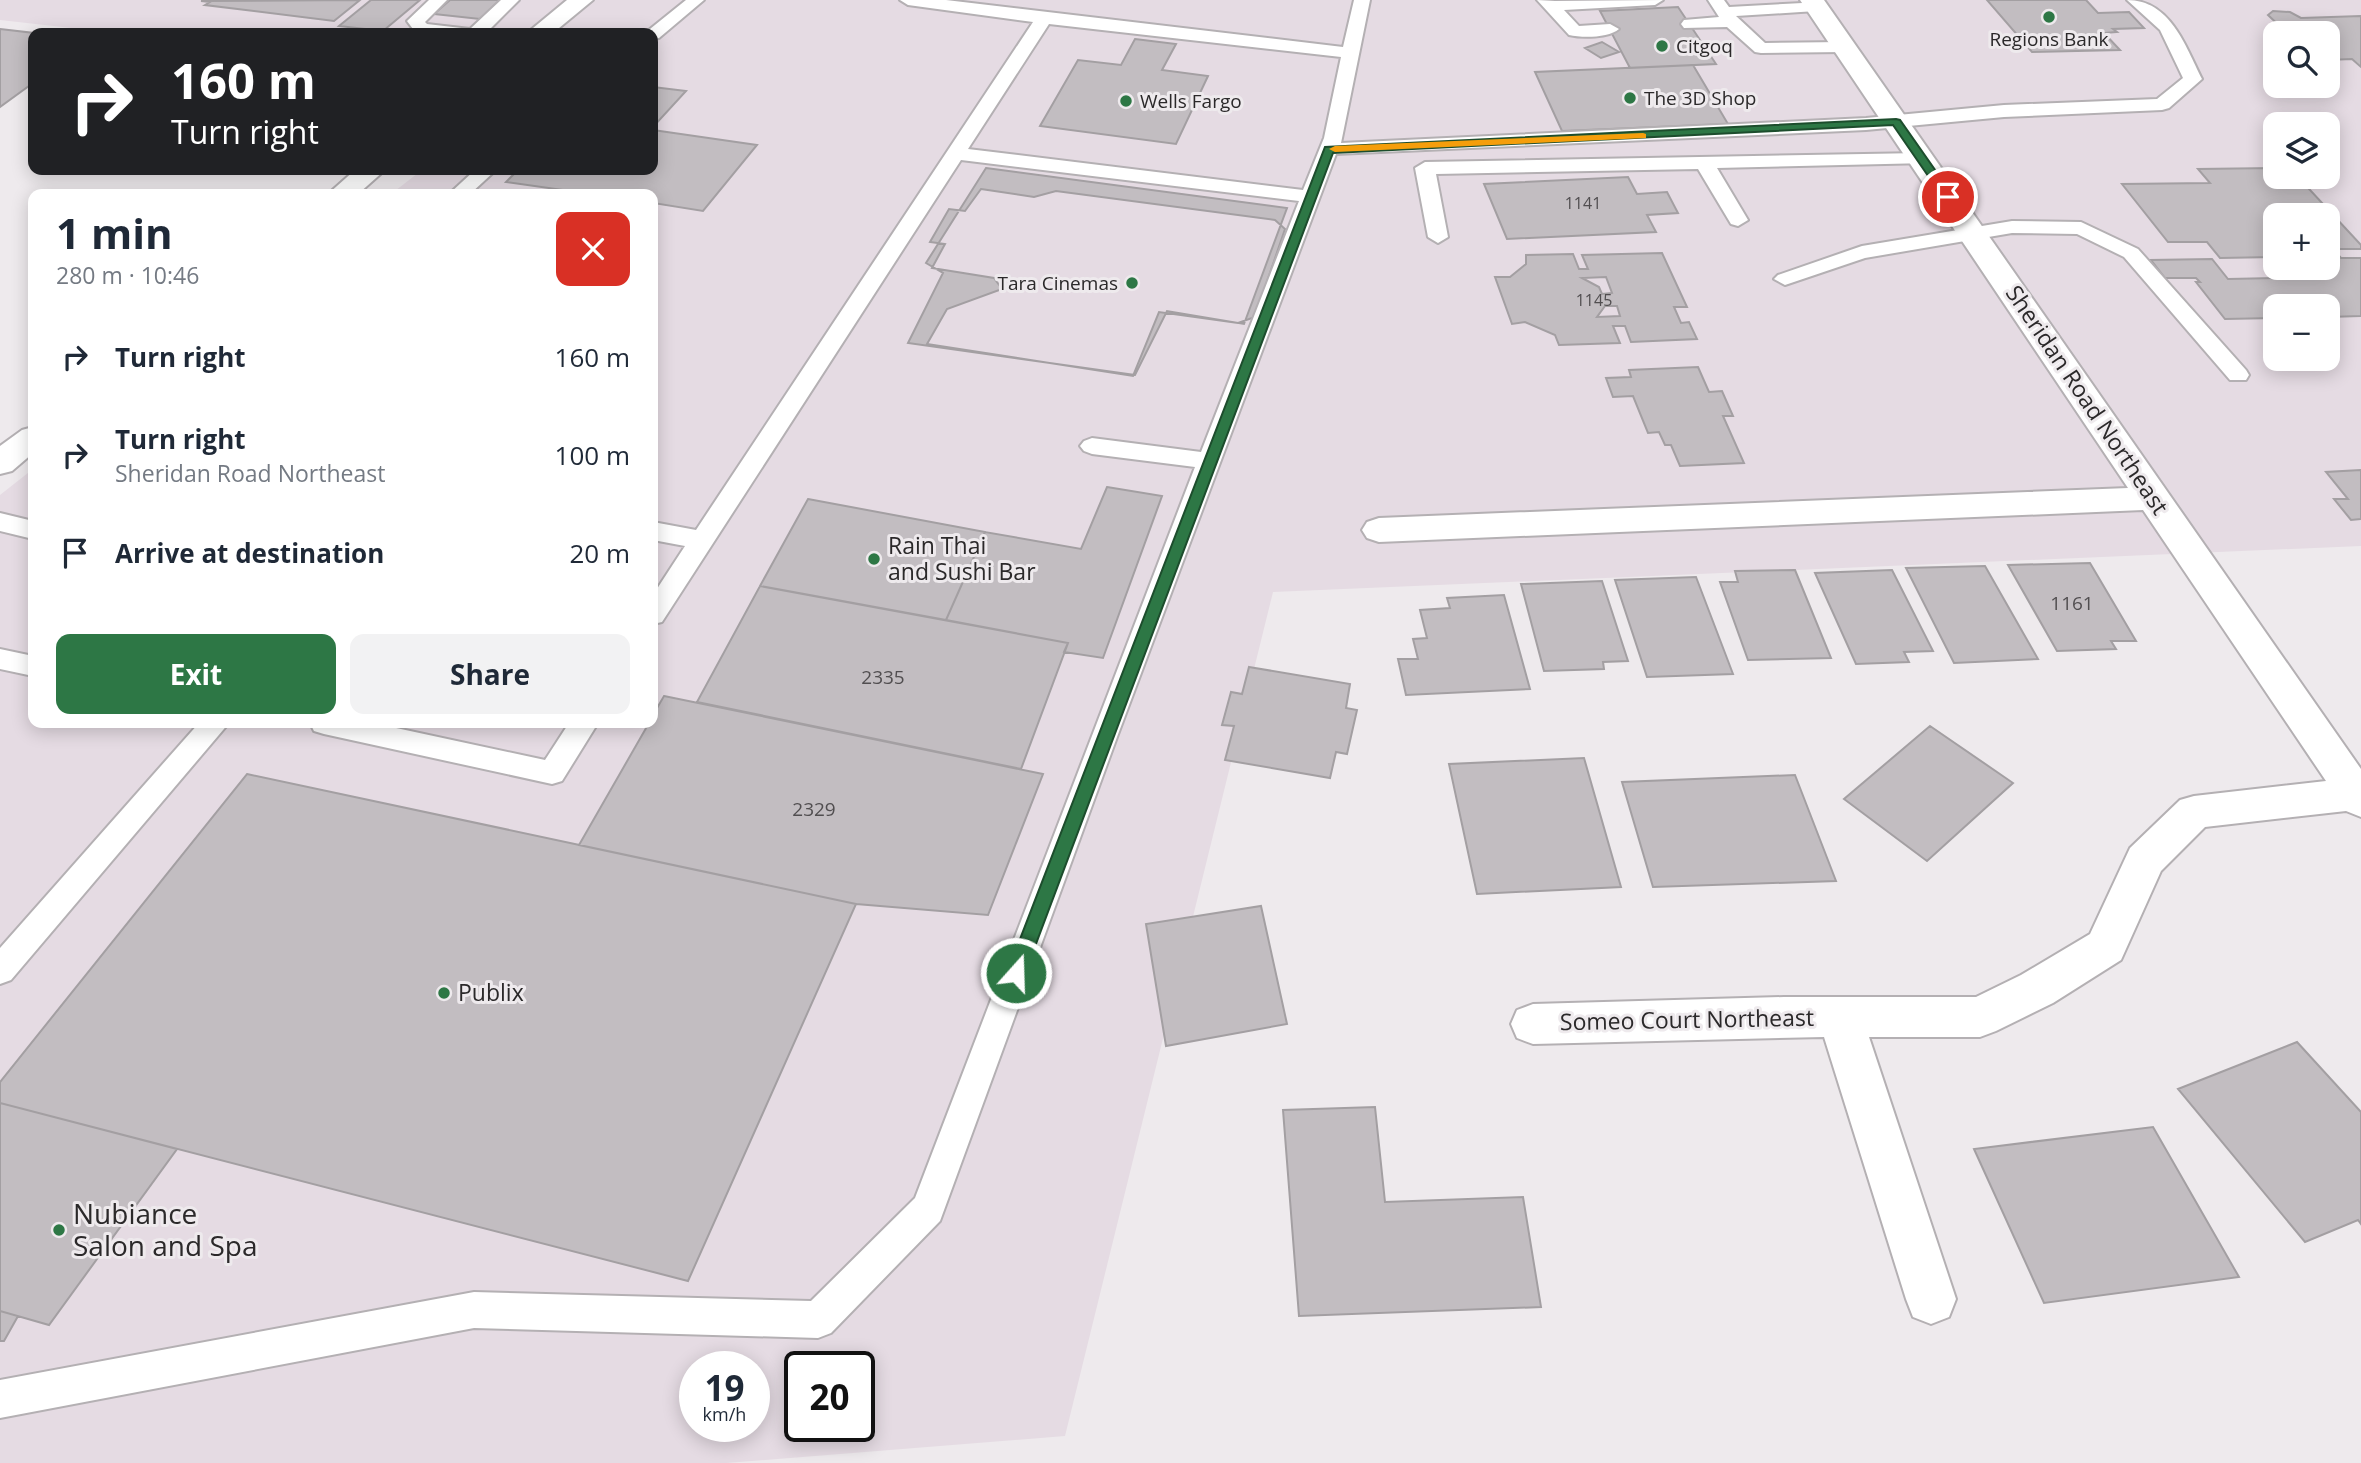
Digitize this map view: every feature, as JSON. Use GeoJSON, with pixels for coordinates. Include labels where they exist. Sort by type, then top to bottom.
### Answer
{"type":"FeatureCollection","features":[{"type":"Feature","properties":{"kind":"street"},"geometry":{"type":"LineString","coordinates":[[545,28],[581,0]]}},
{"type":"Feature","properties":{"kind":"street","name":"Sheridan Road Northeast"},"geometry":{"type":"LineString","coordinates":[[1814,3],[1976,234],[2359,796]]}},
{"type":"Feature","properties":{"kind":"street"},"geometry":{"type":"LineString","coordinates":[[347,189],[366,175]]}},
{"type":"Feature","properties":{"kind":"street"},"geometry":{"type":"LineString","coordinates":[[0,463],[28,441]]}},
{"type":"Feature","properties":{"kind":"street"},"geometry":{"type":"LineString","coordinates":[[1378,530],[2154,498]]}},
{"type":"Feature","properties":{"kind":"street","name":"Someo Court Northeast"},"geometry":{"type":"LineString","coordinates":[[1533,1024],[1840,1017],[1980,1017],[2038,989],[2106,947],[2145,860],[2194,812],[2359,796]]}},
{"type":"Feature","properties":{"kind":"street","name":"Someo Court Northeast"},"geometry":{"type":"LineString","coordinates":[[1840,1017],[1931,1299]]}},
{"type":"Feature","properties":{"kind":"lane"},"geometry":{"type":"LineString","coordinates":[[421,28],[416,21],[439,0]]}},
{"type":"Feature","properties":{"kind":"lane"},"geometry":{"type":"LineString","coordinates":[[504,0],[511,0]]}},
{"type":"Feature","properties":{"kind":"lane"},"geometry":{"type":"LineString","coordinates":[[481,28],[511,0]]}},
{"type":"Feature","properties":{"kind":"lane"},"geometry":{"type":"LineString","coordinates":[[658,30],[696,0]]}},
{"type":"Feature","properties":{"kind":"lane"},"geometry":{"type":"LineString","coordinates":[[0,1399],[474,1310],[818,1320],[928,1209],[1329,149],[1362,0]]}},
{"type":"Feature","properties":{"kind":"lane"},"geometry":{"type":"LineString","coordinates":[[1548,3],[1655,0]]}},
{"type":"Feature","properties":{"kind":"lane"},"geometry":{"type":"LineString","coordinates":[[1329,149],[1896,122],[2004,111],[2162,104],[2193,79],[2166,27],[2135,0]]}},
{"type":"Feature","properties":{"kind":"lane"},"geometry":{"type":"LineString","coordinates":[[920,1],[1351,53]]}},
{"type":"Feature","properties":{"kind":"lane"},"geometry":{"type":"LineString","coordinates":[[1548,3],[1574,31],[1609,29]]}},
{"type":"Feature","properties":{"kind":"lane"},"geometry":{"type":"LineString","coordinates":[[1690,24],[1723,11],[1814,3]]}},
{"type":"Feature","properties":{"kind":"lane"},"geometry":{"type":"LineString","coordinates":[[1723,11],[1761,48],[1844,47]]}},
{"type":"Feature","properties":{"kind":"lane"},"geometry":{"type":"LineString","coordinates":[[658,607],[1044,18]]}},
{"type":"Feature","properties":{"kind":"lane"},"geometry":{"type":"LineString","coordinates":[[955,153],[1311,197]]}},
{"type":"Feature","properties":{"kind":"lane"},"geometry":{"type":"LineString","coordinates":[[1438,237],[1425,168],[1921,159]]}},
{"type":"Feature","properties":{"kind":"lane"},"geometry":{"type":"LineString","coordinates":[[1704,163],[1738,220]]}},
{"type":"Feature","properties":{"kind":"lane"},"geometry":{"type":"LineString","coordinates":[[465,189],[481,175]]}},
{"type":"Feature","properties":{"kind":"lane"},"geometry":{"type":"LineString","coordinates":[[1785,279],[1862,252],[2012,227],[2081,228],[2131,253],[2238,375]]}},
{"type":"Feature","properties":{"kind":"lane"},"geometry":{"type":"LineString","coordinates":[[1092,446],[1210,461]]}},
{"type":"Feature","properties":{"kind":"lane"},"geometry":{"type":"LineString","coordinates":[[0,522],[28,529]]}},
{"type":"Feature","properties":{"kind":"lane"},"geometry":{"type":"LineString","coordinates":[[658,532],[702,540]]}},
{"type":"Feature","properties":{"kind":"lane"},"geometry":{"type":"LineString","coordinates":[[0,659],[28,665]]}},
{"type":"Feature","properties":{"kind":"lane"},"geometry":{"type":"LineString","coordinates":[[0,970],[211,728]]}},
{"type":"Feature","properties":{"kind":"lane"},"geometry":{"type":"LineString","coordinates":[[347,728],[552,773],[580,728]]}},
{"type":"Feature","properties":{"kind":"shaded area"},"geometry":{"type":"Polygon","coordinates":[[[0,0],[2361,0],[2361,546],[1273,592],[1065,1436],[727,1463],[0,1463],[0,495],[28,473],[28,728],[658,728],[658,189],[397,189],[416,175],[658,175],[658,28],[71,28],[0,20],[0,0]]]}},
{"type":"Feature","properties":{"kind":"building"},"geometry":{"type":"Polygon","coordinates":[[[360,0],[334,21],[205,5],[210,2],[201,1],[360,0]]]}},
{"type":"Feature","properties":{"kind":"building"},"geometry":{"type":"Polygon","coordinates":[[[371,0],[420,0],[387,28],[339,26],[371,0]]]}},
{"type":"Feature","properties":{"kind":"building"},"geometry":{"type":"Polygon","coordinates":[[[450,0],[500,0],[480,19],[434,14],[450,0]]]}},
{"type":"Feature","properties":{"kind":"building"},"geometry":{"type":"Polygon","coordinates":[[[1987,0],[2086,0],[2098,13],[2129,12],[2144,28],[2113,29],[2117,32],[2104,33],[2120,50],[2032,52],[1987,0]]]}},
{"type":"Feature","properties":{"kind":"building","name":"Citgoq"},"geometry":{"type":"Polygon","coordinates":[[[1678,7],[1716,64],[1630,68],[1600,11],[1678,7]]]}},
{"type":"Feature","properties":{"kind":"building"},"geometry":{"type":"Polygon","coordinates":[[[2273,11],[2290,12],[2301,18],[2361,16],[2361,67],[2352,59],[2340,60],[2340,21],[2274,21],[2268,15],[2273,11]]]}},
{"type":"Feature","properties":{"kind":"building"},"geometry":{"type":"Polygon","coordinates":[[[0,29],[28,32],[28,87],[0,107],[0,29]]]}},
{"type":"Feature","properties":{"kind":"building","name":"Wells Fargo"},"geometry":{"type":"Polygon","coordinates":[[[1135,39],[1176,44],[1162,70],[1208,76],[1176,144],[1040,126],[1078,60],[1121,65],[1135,39]]]}},
{"type":"Feature","properties":{"kind":"building"},"geometry":{"type":"Polygon","coordinates":[[[1602,42],[1619,52],[1601,58],[1585,48],[1602,42]]]}},
{"type":"Feature","properties":{"kind":"building","name":"The 3D Shop"},"geometry":{"type":"Polygon","coordinates":[[[1693,65],[1728,124],[1562,131],[1535,72],[1693,65]]]}},
{"type":"Feature","properties":{"kind":"building"},"geometry":{"type":"Polygon","coordinates":[[[658,88],[686,91],[658,122],[658,88]]]}},
{"type":"Feature","properties":{"kind":"building"},"geometry":{"type":"Polygon","coordinates":[[[658,131],[757,145],[703,211],[658,204],[658,189],[556,189],[506,182],[513,175],[658,175],[658,131]]]}},
{"type":"Feature","properties":{"kind":"building","name":"Tara Cinemas"},"geometry":{"type":"Polygon","coordinates":[[[986,168],[1287,208],[1244,324],[1167,311],[1135,375],[908,343],[943,273],[926,263],[986,168]]]}},
{"type":"Feature","properties":{"kind":"building"},"geometry":{"type":"Polygon","coordinates":[[[2263,168],[2263,189],[2309,189],[2322,203],[2263,203],[2263,257],[2220,258],[2207,242],[2168,242],[2122,184],[2210,183],[2198,169],[2263,168]]]}},
{"type":"Feature","properties":{"kind":"building"},"geometry":{"type":"Polygon","coordinates":[[[1628,177],[1637,194],[1667,192],[1678,213],[1647,215],[1656,232],[1507,239],[1484,184],[1628,177]]]}},
{"type":"Feature","properties":{"kind":"building","name":"Tara Cinemas"},"geometry":{"type":"Polygon","coordinates":[[[981,189],[1034,197],[1056,191],[1275,220],[1285,229],[1255,317],[1238,323],[1159,312],[1133,376],[927,344],[947,309],[1002,289],[994,278],[932,268],[945,244],[930,242],[949,209],[965,211],[981,189]]]}},
{"type":"Feature","properties":{"kind":"building"},"geometry":{"type":"Polygon","coordinates":[[[2340,222],[2361,245],[2361,249],[2340,249],[2340,222]]]}},
{"type":"Feature","properties":{"kind":"building"},"geometry":{"type":"Polygon","coordinates":[[[1662,253],[1687,307],[1674,307],[1681,323],[1689,322],[1697,339],[1631,342],[1625,326],[1613,326],[1620,343],[1559,345],[1555,335],[1525,322],[1512,324],[1495,277],[1510,277],[1526,264],[1526,255],[1573,254],[1579,269],[1588,269],[1582,255],[1662,253]],[[1606,277],[1582,278],[1599,287],[1602,294],[1612,293],[1606,277]],[[1605,306],[1597,317],[1620,316],[1617,306],[1605,306]]]}},
{"type":"Feature","properties":{"kind":"building"},"geometry":{"type":"Polygon","coordinates":[[[2340,257],[2361,258],[2361,316],[2340,317],[2340,294],[2263,294],[2263,318],[2225,319],[2196,282],[2200,282],[2196,278],[2165,278],[2151,260],[2212,259],[2228,279],[2340,280],[2340,257]]]}},
{"type":"Feature","properties":{"kind":"building"},"geometry":{"type":"Polygon","coordinates":[[[1698,367],[1709,392],[1722,391],[1733,416],[1723,416],[1744,463],[1680,466],[1671,445],[1665,445],[1659,432],[1648,433],[1633,396],[1613,397],[1606,378],[1631,377],[1629,370],[1698,367]]]}},
{"type":"Feature","properties":{"kind":"building"},"geometry":{"type":"Polygon","coordinates":[[[2361,470],[2361,519],[2351,520],[2334,499],[2348,499],[2326,472],[2361,470]]]}},
{"type":"Feature","properties":{"kind":"building"},"geometry":{"type":"Polygon","coordinates":[[[1107,487],[1162,496],[1103,658],[1064,652],[1068,643],[946,620],[985,532],[1081,549],[1107,487]]]}},
{"type":"Feature","properties":{"kind":"building","name":"Rain Thai and Sushi Bar"},"geometry":{"type":"Polygon","coordinates":[[[808,499],[985,532],[946,620],[760,586],[808,499]]]}},
{"type":"Feature","properties":{"kind":"building"},"geometry":{"type":"Polygon","coordinates":[[[2090,563],[2136,641],[2111,641],[2116,649],[2057,651],[2008,565],[2090,563]]]}},
{"type":"Feature","properties":{"kind":"building"},"geometry":{"type":"Polygon","coordinates":[[[1985,566],[2038,659],[1954,663],[1906,568],[1985,566]]]}},
{"type":"Feature","properties":{"kind":"building"},"geometry":{"type":"Polygon","coordinates":[[[1795,570],[1831,658],[1748,660],[1720,582],[1738,582],[1735,571],[1795,570]]]}},
{"type":"Feature","properties":{"kind":"building"},"geometry":{"type":"Polygon","coordinates":[[[1892,570],[1933,651],[1904,652],[1909,662],[1856,664],[1815,573],[1892,570]]]}},
{"type":"Feature","properties":{"kind":"building"},"geometry":{"type":"Polygon","coordinates":[[[1696,577],[1733,674],[1647,677],[1615,580],[1696,577]]]}},
{"type":"Feature","properties":{"kind":"building"},"geometry":{"type":"Polygon","coordinates":[[[1602,581],[1628,661],[1603,662],[1604,669],[1544,671],[1521,584],[1602,581]]]}},
{"type":"Feature","properties":{"kind":"building"},"geometry":{"type":"Polygon","coordinates":[[[760,586],[1068,643],[1021,769],[697,702],[760,586]]]}},
{"type":"Feature","properties":{"kind":"building"},"geometry":{"type":"Polygon","coordinates":[[[1504,595],[1530,689],[1406,695],[1398,659],[1418,659],[1413,639],[1427,638],[1420,610],[1450,608],[1447,598],[1504,595]]]}},
{"type":"Feature","properties":{"kind":"building"},"geometry":{"type":"Polygon","coordinates":[[[1249,667],[1350,684],[1346,708],[1357,710],[1347,754],[1336,752],[1330,778],[1225,760],[1234,726],[1222,725],[1231,692],[1242,694],[1249,667]]]}},
{"type":"Feature","properties":{"kind":"building"},"geometry":{"type":"Polygon","coordinates":[[[664,696],[1043,774],[988,915],[856,904],[579,845],[646,728],[658,728],[658,706],[664,696]]]}},
{"type":"Feature","properties":{"kind":"building"},"geometry":{"type":"Polygon","coordinates":[[[1930,726],[2013,783],[1927,861],[1844,799],[1930,726]]]}},
{"type":"Feature","properties":{"kind":"building"},"geometry":{"type":"Polygon","coordinates":[[[1584,758],[1621,887],[1477,894],[1449,764],[1584,758]]]}},
{"type":"Feature","properties":{"kind":"building","name":"Publix"},"geometry":{"type":"Polygon","coordinates":[[[247,774],[856,904],[688,1281],[0,1103],[0,1082],[247,774]]]}},
{"type":"Feature","properties":{"kind":"building"},"geometry":{"type":"Polygon","coordinates":[[[1795,775],[1836,881],[1653,887],[1622,782],[1795,775]]]}},
{"type":"Feature","properties":{"kind":"building"},"geometry":{"type":"Polygon","coordinates":[[[1261,906],[1287,1024],[1166,1046],[1146,924],[1261,906]]]}},
{"type":"Feature","properties":{"kind":"building"},"geometry":{"type":"Polygon","coordinates":[[[2297,1042],[2361,1112],[2361,1224],[2358,1220],[2305,1242],[2178,1089],[2297,1042]]]}},
{"type":"Feature","properties":{"kind":"building","name":"Nubiance Salon and Spa"},"geometry":{"type":"Polygon","coordinates":[[[0,1103],[177,1149],[49,1325],[0,1311],[0,1103]]]}},
{"type":"Feature","properties":{"kind":"building"},"geometry":{"type":"Polygon","coordinates":[[[1375,1107],[1385,1202],[1523,1197],[1541,1307],[1299,1316],[1283,1110],[1375,1107]]]}},
{"type":"Feature","properties":{"kind":"building"},"geometry":{"type":"Polygon","coordinates":[[[2153,1127],[2239,1277],[2044,1303],[1974,1149],[2153,1127]]]}},
{"type":"Feature","properties":{"kind":"building"},"geometry":{"type":"Polygon","coordinates":[[[0,1311],[18,1316],[4,1341],[0,1341],[0,1311]]]}},
{"type":"Feature","properties":{"kind":"slow traffic"},"geometry":{"type":"LineString","coordinates":[[1335,149],[1643,136]]}},
{"type":"Feature","properties":{"kind":"place","name":"Regions Bank"},"geometry":{"type":"Point","coordinates":[2049,17]}},
{"type":"Feature","properties":{"kind":"place","name":"Citgoq"},"geometry":{"type":"Point","coordinates":[1662,46]}},
{"type":"Feature","properties":{"kind":"place","name":"The 3D Shop"},"geometry":{"type":"Point","coordinates":[1630,98]}},
{"type":"Feature","properties":{"kind":"place","name":"Wells Fargo"},"geometry":{"type":"Point","coordinates":[1126,101]}},
{"type":"Feature","properties":{"kind":"place","name":"Tara Cinemas"},"geometry":{"type":"Point","coordinates":[1132,283]}},
{"type":"Feature","properties":{"kind":"place","name":"Rain Thai and Sushi Bar"},"geometry":{"type":"Point","coordinates":[874,559]}},
{"type":"Feature","properties":{"kind":"place","name":"Publix"},"geometry":{"type":"Point","coordinates":[444,993]}},
{"type":"Feature","properties":{"kind":"place","name":"Nubiance Salon and Spa"},"geometry":{"type":"Point","coordinates":[59,1230]}},
{"type":"Feature","properties":{"kind":"route"},"geometry":{"type":"LineString","coordinates":[[1016,973],[1103,737],[1329,149],[1896,122],[1948,197]]}}]}
